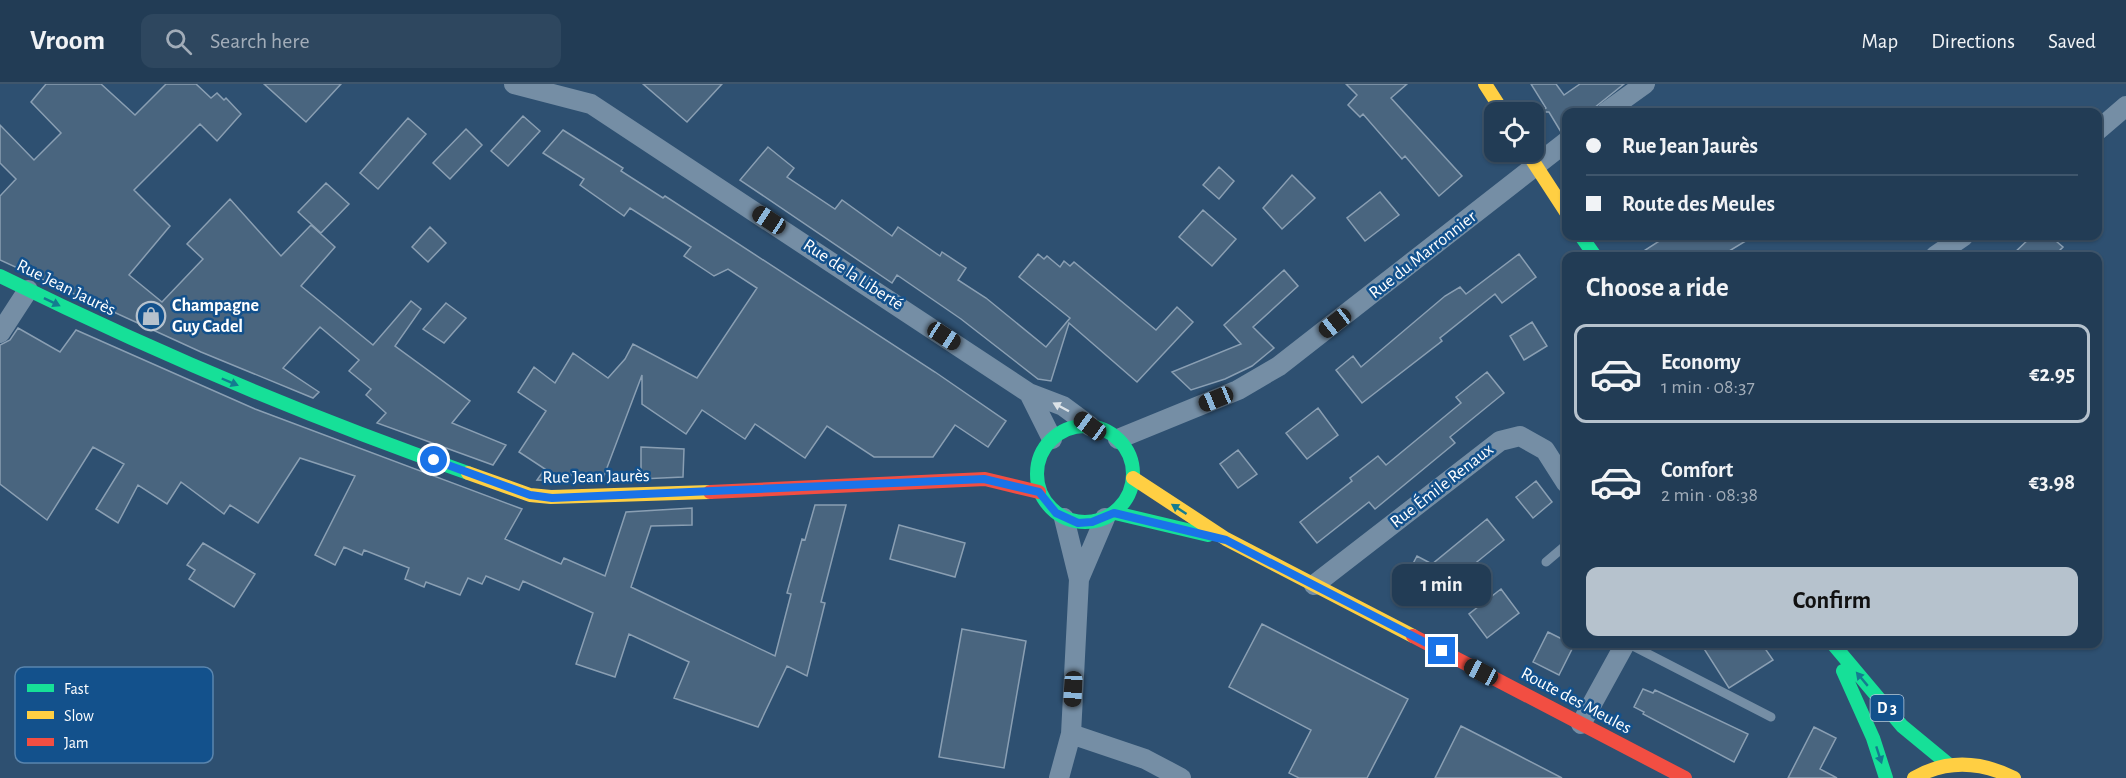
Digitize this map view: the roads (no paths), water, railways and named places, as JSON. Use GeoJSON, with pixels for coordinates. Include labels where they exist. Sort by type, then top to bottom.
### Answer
{"type":"FeatureCollection","features":[{"type":"Feature","properties":{"kind":"street","name":"Rue de la Liberté"},"geometry":{"type":"LineString","coordinates":[[514,84],[591,104],[1029,393],[1063,406],[1090,426]]}},
{"type":"Feature","properties":{"kind":"street"},"geometry":{"type":"LineString","coordinates":[[580,84],[591,104]]}},
{"type":"Feature","properties":{"kind":"street"},"geometry":{"type":"LineString","coordinates":[[1485,84],[1497,102]]}},
{"type":"Feature","properties":{"kind":"street"},"geometry":{"type":"LineString","coordinates":[[1612,108],[1645,84]]}},
{"type":"Feature","properties":{"kind":"street"},"geometry":{"type":"LineString","coordinates":[[2102,126],[2126,106]]}},
{"type":"Feature","properties":{"kind":"street","name":"Rue du Marronnier"},"geometry":{"type":"LineString","coordinates":[[1544,153],[1562,144]]}},
{"type":"Feature","properties":{"kind":"street","name":"Rue du Marronnier"},"geometry":{"type":"LineString","coordinates":[[1118,439],[1238,390],[1279,366],[1528,162]]}},
{"type":"Feature","properties":{"kind":"street"},"geometry":{"type":"LineString","coordinates":[[1534,162],[1562,206]]}},
{"type":"Feature","properties":{"kind":"street"},"geometry":{"type":"LineString","coordinates":[[1941,252],[1958,240]]}},
{"type":"Feature","properties":{"kind":"street","name":"Rue Jean Jaurès"},"geometry":{"type":"LineString","coordinates":[[0,276],[94,323],[278,403],[530,495],[552,498],[621,496],[984,479],[1039,492]]}},
{"type":"Feature","properties":{"kind":"street"},"geometry":{"type":"LineString","coordinates":[[0,333],[27,290]]}},
{"type":"Feature","properties":{"kind":"street"},"geometry":{"type":"LineString","coordinates":[[1029,393],[1052,439]]}},
{"type":"Feature","properties":{"kind":"street"},"geometry":{"type":"LineString","coordinates":[[1079,579],[1110,516],[1128,496],[1133,478],[1131,460],[1118,439],[1100,428],[1090,426],[1063,431],[1052,439],[1034,459],[1039,492],[1049,507],[1064,518],[1078,523],[1110,516]]}},
{"type":"Feature","properties":{"kind":"street","name":"Rue Émile Renaux"},"geometry":{"type":"LineString","coordinates":[[1314,585],[1500,441],[1520,436],[1545,450],[1562,477]]}},
{"type":"Feature","properties":{"kind":"street","name":"Rue Jean Jaurès"},"geometry":{"type":"LineString","coordinates":[[984,479],[1006,470]]}},
{"type":"Feature","properties":{"kind":"street","name":"Route des Meules"},"geometry":{"type":"LineString","coordinates":[[1133,478],[1226,540],[1685,778]]}},
{"type":"Feature","properties":{"kind":"street","name":"Route des Meules"},"geometry":{"type":"LineString","coordinates":[[1110,516],[1226,540]]}},
{"type":"Feature","properties":{"kind":"street"},"geometry":{"type":"LineString","coordinates":[[1059,778],[1071,734],[1079,579],[1064,518]]}},
{"type":"Feature","properties":{"kind":"street"},"geometry":{"type":"LineString","coordinates":[[1581,724],[1625,648]]}},
{"type":"Feature","properties":{"kind":"street","name":"D 3"},"geometry":{"type":"LineString","coordinates":[[1834,648],[1873,738],[1886,778]]}},
{"type":"Feature","properties":{"kind":"street","name":"D 3"},"geometry":{"type":"LineString","coordinates":[[1835,648],[1902,726],[1948,764]]}},
{"type":"Feature","properties":{"kind":"street"},"geometry":{"type":"LineString","coordinates":[[1071,734],[1145,759],[1181,778]]}},
{"type":"Feature","properties":{"kind":"street"},"geometry":{"type":"LineString","coordinates":[[1914,778],[1948,764],[1973,763],[1998,769],[2014,778]]}},
{"type":"Feature","properties":{"kind":"lane"},"geometry":{"type":"LineString","coordinates":[[1546,562],[1562,548]]}},
{"type":"Feature","properties":{"kind":"lane"},"geometry":{"type":"LineString","coordinates":[[1635,648],[1772,717]]}},
{"type":"Feature","properties":{"kind":"place","name":"Champagne Guy Cadel"},"geometry":{"type":"Point","coordinates":[151,316]}}]}
